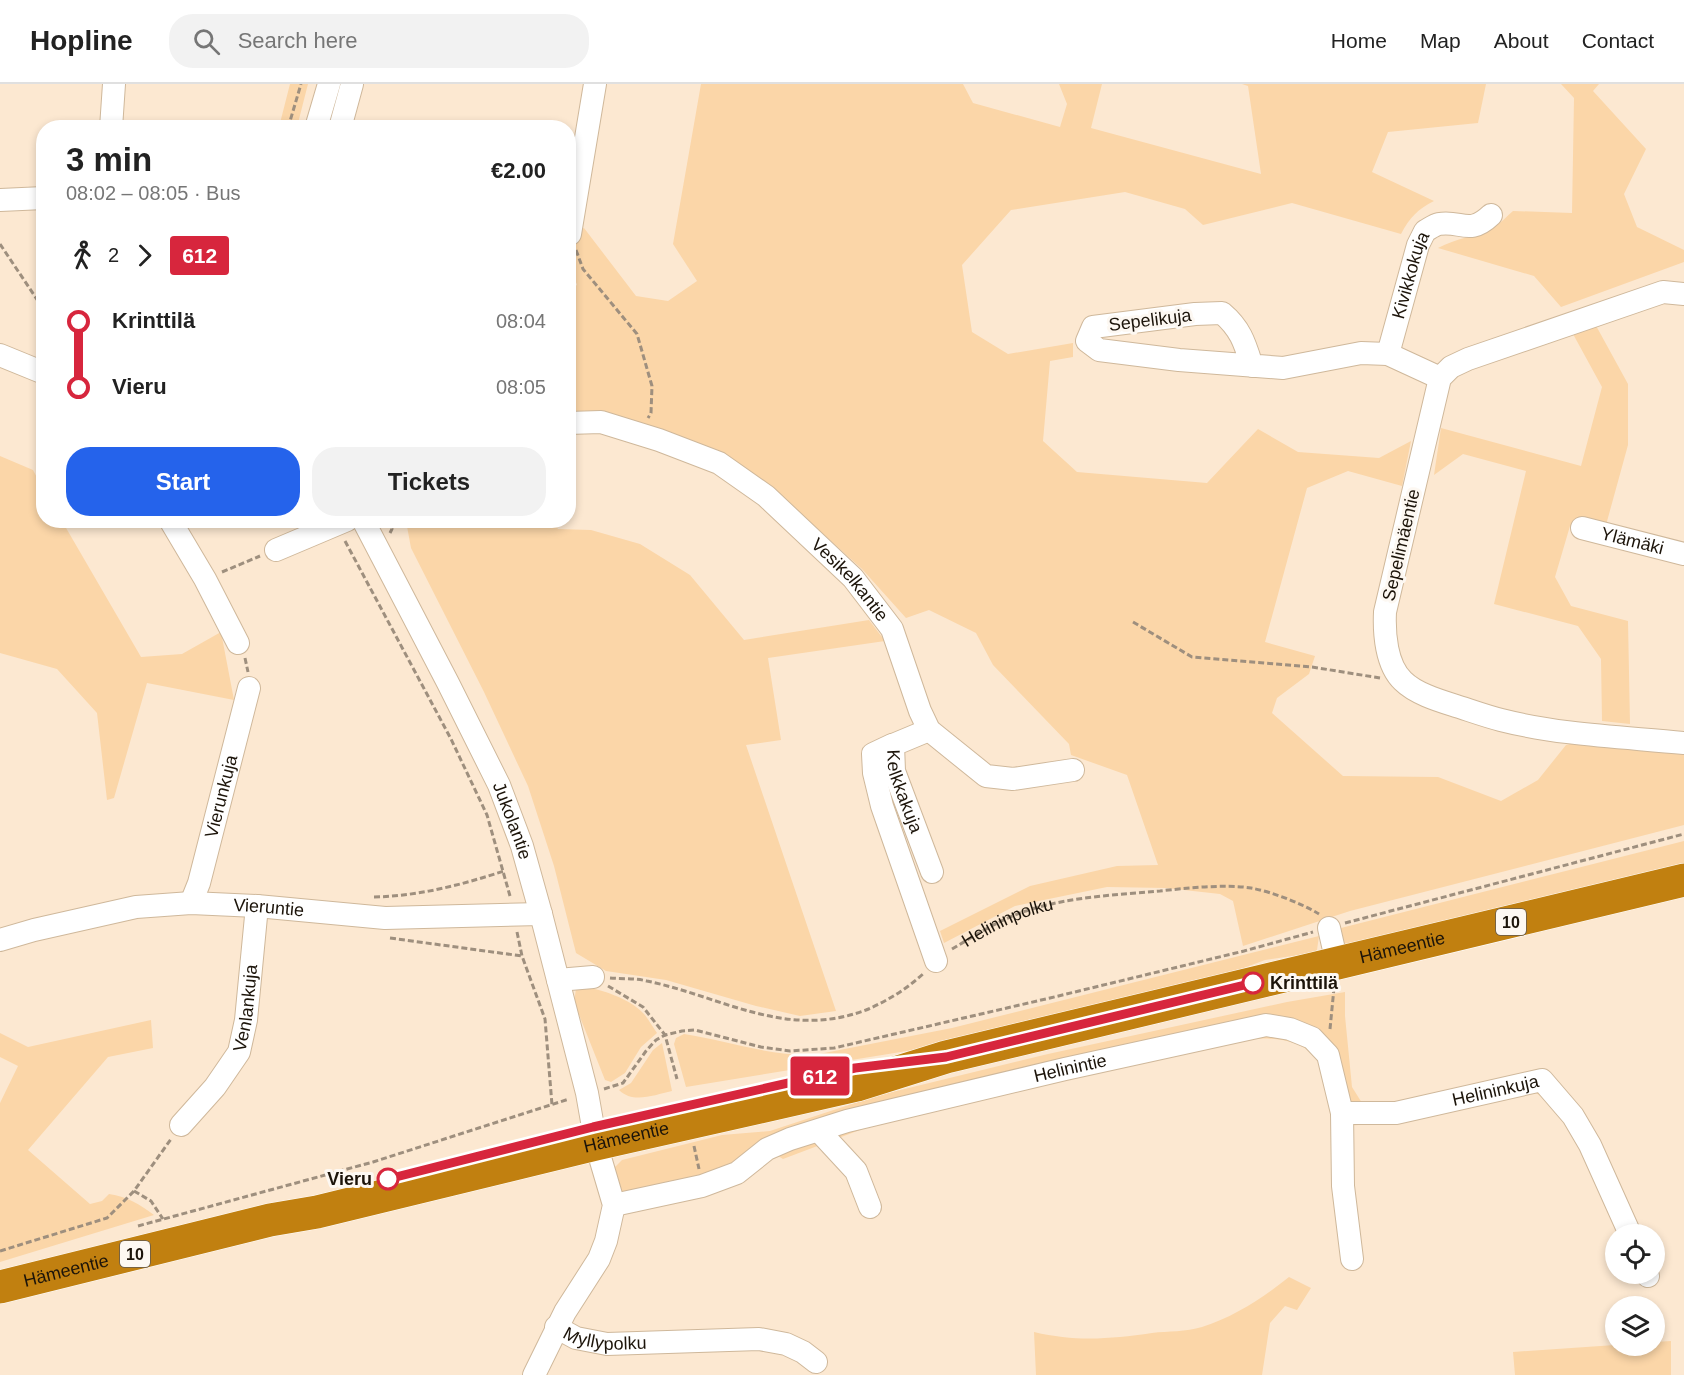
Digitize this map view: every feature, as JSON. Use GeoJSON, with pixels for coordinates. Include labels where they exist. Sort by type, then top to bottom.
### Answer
{"type":"FeatureCollection","features":[{"type":"Feature","properties":{"kind":"highway","name":"Hämeentie"},"geometry":{"type":"LineString","coordinates":[[0,1287],[270,1220],[328,1209],[595,1136],[857,1085],[946,1057],[1336,972],[1684,880]]}},
{"type":"Feature","properties":{"kind":"street"},"geometry":{"type":"LineString","coordinates":[[112,120],[114,84]]}},
{"type":"Feature","properties":{"kind":"street"},"geometry":{"type":"LineString","coordinates":[[318,120],[329,84]]}},
{"type":"Feature","properties":{"kind":"street"},"geometry":{"type":"LineString","coordinates":[[342,120],[352,84]]}},
{"type":"Feature","properties":{"kind":"street"},"geometry":{"type":"LineString","coordinates":[[576,198],[595,84]]}},
{"type":"Feature","properties":{"kind":"street"},"geometry":{"type":"LineString","coordinates":[[0,200],[36,198]]}},
{"type":"Feature","properties":{"kind":"street","name":"Kivikkokuja"},"geometry":{"type":"LineString","coordinates":[[1388,354],[1418,245],[1425,231],[1439,224],[1467,226],[1482,224],[1491,215]]}},
{"type":"Feature","properties":{"kind":"street"},"geometry":{"type":"LineString","coordinates":[[1440,378],[1451,367],[1468,359],[1663,292],[1684,294]]}},
{"type":"Feature","properties":{"kind":"street","name":"Sepelikuja"},"geometry":{"type":"LineString","coordinates":[[1252,366],[1236,325],[1222,314],[1195,314],[1093,327],[1087,340],[1099,350],[1179,360],[1252,366],[1284,368],[1361,352],[1388,354],[1440,378]]}},
{"type":"Feature","properties":{"kind":"street"},"geometry":{"type":"LineString","coordinates":[[0,355],[36,370]]}},
{"type":"Feature","properties":{"kind":"street","name":"Sepelimäentie"},"geometry":{"type":"LineString","coordinates":[[1402,681],[1393,666],[1386,641],[1385,612],[1440,378]]}},
{"type":"Feature","properties":{"kind":"street","name":"Vesikelkantie"},"geometry":{"type":"LineString","coordinates":[[576,423],[601,422],[719,463],[766,496],[853,578],[892,629],[928,730],[986,776],[1013,779],[1073,770]]}},
{"type":"Feature","properties":{"kind":"street"},"geometry":{"type":"LineString","coordinates":[[175,528],[205,579],[238,643]]}},
{"type":"Feature","properties":{"kind":"street"},"geometry":{"type":"LineString","coordinates":[[276,550],[328,528]]}},
{"type":"Feature","properties":{"kind":"street","name":"Jukolantie"},"geometry":{"type":"LineString","coordinates":[[367,528],[499,785],[522,846],[587,1094],[595,1136]]}},
{"type":"Feature","properties":{"kind":"street","name":"Ylämäki"},"geometry":{"type":"LineString","coordinates":[[1582,528],[1684,554]]}},
{"type":"Feature","properties":{"kind":"street"},"geometry":{"type":"LineString","coordinates":[[1402,681],[1437,700],[1501,720],[1593,734],[1684,743]]}},
{"type":"Feature","properties":{"kind":"street","name":"Vierunkuja"},"geometry":{"type":"LineString","coordinates":[[190,903],[199,884],[249,688]]}},
{"type":"Feature","properties":{"kind":"street","name":"Kelkkakuja"},"geometry":{"type":"LineString","coordinates":[[928,730],[892,745],[894,771],[932,872]]}},
{"type":"Feature","properties":{"kind":"street"},"geometry":{"type":"LineString","coordinates":[[892,745],[873,754],[873,773],[882,806],[936,962]]}},
{"type":"Feature","properties":{"kind":"street","name":"Vieruntie"},"geometry":{"type":"LineString","coordinates":[[0,940],[136,907],[190,903],[257,906],[384,918],[541,914]]}},
{"type":"Feature","properties":{"kind":"street","name":"Venlankuja"},"geometry":{"type":"LineString","coordinates":[[181,1125],[215,1087],[240,1052],[246,1020],[257,906]]}},
{"type":"Feature","properties":{"kind":"street"},"geometry":{"type":"LineString","coordinates":[[1329,928],[1336,972]]}},
{"type":"Feature","properties":{"kind":"street"},"geometry":{"type":"LineString","coordinates":[[558,980],[593,977]]}},
{"type":"Feature","properties":{"kind":"street","name":"Helinintie"},"geometry":{"type":"LineString","coordinates":[[614,1205],[702,1186],[736,1173],[767,1149],[790,1139],[848,1121],[1065,1069],[1266,1025],[1290,1029],[1312,1038],[1328,1055]]}},
{"type":"Feature","properties":{"kind":"street"},"geometry":{"type":"LineString","coordinates":[[1328,1055],[1342,1113],[1343,1185],[1352,1259]]}},
{"type":"Feature","properties":{"kind":"street","name":"Helininkuja"},"geometry":{"type":"LineString","coordinates":[[1342,1113],[1396,1113],[1542,1080],[1573,1116],[1590,1145],[1625,1224]]}},
{"type":"Feature","properties":{"kind":"street"},"geometry":{"type":"LineString","coordinates":[[819,1131],[856,1171],[870,1208]]}},
{"type":"Feature","properties":{"kind":"street","name":"Myllypolku"},"geometry":{"type":"LineString","coordinates":[[595,1136],[614,1205],[606,1241],[598,1259],[556,1327],[576,1338],[608,1344],[759,1339],[786,1344],[803,1352],[816,1362]]}},
{"type":"Feature","properties":{"kind":"street"},"geometry":{"type":"LineString","coordinates":[[534,1375],[556,1327]]}},
{"type":"Feature","properties":{"kind":"path"},"geometry":{"type":"LineString","coordinates":[[290,120],[301,84]]}},
{"type":"Feature","properties":{"kind":"path"},"geometry":{"type":"LineString","coordinates":[[0,244],[36,298]]}},
{"type":"Feature","properties":{"kind":"path"},"geometry":{"type":"LineString","coordinates":[[576,250],[583,268],[637,334],[652,386],[651,413],[641,434]]}},
{"type":"Feature","properties":{"kind":"path"},"geometry":{"type":"LineString","coordinates":[[345,528],[487,815],[507,885]]}},
{"type":"Feature","properties":{"kind":"path"},"geometry":{"type":"LineString","coordinates":[[205,579],[276,550]]}},
{"type":"Feature","properties":{"kind":"path"},"geometry":{"type":"LineString","coordinates":[[1133,622],[1192,657],[1312,667],[1402,681]]}},
{"type":"Feature","properties":{"kind":"path"},"geometry":{"type":"LineString","coordinates":[[238,643],[248,665],[249,688]]}},
{"type":"Feature","properties":{"kind":"path"},"geometry":{"type":"LineString","coordinates":[[130,1228],[383,1162],[623,1083],[646,1051],[656,1040],[665,1035],[695,1030],[761,1047],[790,1051],[834,1048],[1164,971],[1684,834]]}},
{"type":"Feature","properties":{"kind":"path","name":"Helininpolku"},"geometry":{"type":"LineString","coordinates":[[593,977],[646,980],[771,1017],[802,1022],[845,1018],[883,1003],[916,981],[944,954],[982,931],[1020,913],[1071,900],[1197,887],[1250,888],[1305,906],[1318,914],[1329,928]]}},
{"type":"Feature","properties":{"kind":"path"},"geometry":{"type":"LineString","coordinates":[[519,943],[545,1019],[552,1105]]}},
{"type":"Feature","properties":{"kind":"path"},"geometry":{"type":"LineString","coordinates":[[1328,1055],[1336,972]]}},
{"type":"Feature","properties":{"kind":"path"},"geometry":{"type":"LineString","coordinates":[[593,977],[643,1007],[665,1035],[677,1079]]}},
{"type":"Feature","properties":{"kind":"path"},"geometry":{"type":"LineString","coordinates":[[0,1251],[107,1218],[134,1191],[181,1125]]}},
{"type":"Feature","properties":{"kind":"path"},"geometry":{"type":"LineString","coordinates":[[694,1146],[702,1186]]}},
{"type":"Feature","properties":{"kind":"path"},"geometry":{"type":"LineString","coordinates":[[134,1191],[151,1201],[163,1220]]}},
{"type":"Feature","properties":{"kind":"shaded area"},"geometry":{"type":"Polygon","coordinates":[[[290,84],[308,84],[299,120],[281,120],[290,84]]]}},
{"type":"Feature","properties":{"kind":"shaded area"},"geometry":{"type":"Polygon","coordinates":[[[701,84],[963,84],[973,103],[1060,127],[1067,104],[1059,84],[1102,84],[1091,128],[1261,174],[1248,86],[1242,84],[1486,84],[1478,123],[1388,132],[1372,172],[1434,201],[1415,214],[1401,234],[1292,203],[1203,225],[1185,209],[1125,192],[1011,210],[962,265],[972,332],[1008,354],[1073,343],[1073,357],[1050,361],[1043,441],[1077,472],[1207,483],[1258,429],[1298,452],[1379,458],[1411,441],[1402,486],[1348,471],[1307,488],[1265,642],[1315,656],[1309,674],[1277,698],[1272,713],[1343,776],[1438,777],[1501,801],[1538,780],[1566,745],[1592,739],[1684,750],[1684,825],[1350,911],[1243,946],[1233,901],[1220,894],[1166,888],[1107,887],[1015,906],[944,943],[940,931],[1030,886],[1117,866],[1158,865],[1127,775],[1071,755],[1069,744],[993,665],[976,633],[929,610],[906,618],[862,569],[779,494],[631,420],[576,411],[576,232],[584,228],[636,296],[668,301],[697,281],[673,244],[701,84]]]}},
{"type":"Feature","properties":{"kind":"shaded area"},"geometry":{"type":"Polygon","coordinates":[[[1561,84],[1599,84],[1593,91],[1646,149],[1624,194],[1637,227],[1684,250],[1684,262],[1561,307],[1534,276],[1438,248],[1494,227],[1513,211],[1572,213],[1574,98],[1561,84]]]}},
{"type":"Feature","properties":{"kind":"shaded area"},"geometry":{"type":"Polygon","coordinates":[[[1594,322],[1628,384],[1628,445],[1606,525],[1582,528],[1570,526],[1555,577],[1571,606],[1628,621],[1630,724],[1602,721],[1601,659],[1578,626],[1494,604],[1526,471],[1463,454],[1434,475],[1441,428],[1581,466],[1602,387],[1573,334],[1594,322]]]}},
{"type":"Feature","properties":{"kind":"shaded area"},"geometry":{"type":"Polygon","coordinates":[[[0,456],[33,470],[36,476],[36,528],[66,528],[141,657],[182,654],[221,632],[234,700],[147,683],[114,798],[107,800],[97,713],[57,669],[0,653],[0,456]]]}},
{"type":"Feature","properties":{"kind":"shaded area"},"geometry":{"type":"Polygon","coordinates":[[[407,528],[591,530],[640,544],[690,575],[744,640],[869,620],[885,641],[768,658],[781,740],[746,745],[836,1011],[800,1016],[666,980],[606,971],[576,953],[554,866],[528,786],[484,692],[411,548],[407,528]]]}},
{"type":"Feature","properties":{"kind":"shaded area"},"geometry":{"type":"Polygon","coordinates":[[[1684,841],[1684,865],[1352,946],[1344,944],[1338,935],[1341,928],[1684,841]]]}},
{"type":"Feature","properties":{"kind":"shaded area"},"geometry":{"type":"Polygon","coordinates":[[[1319,936],[1317,950],[1313,953],[1265,960],[1209,981],[950,1044],[686,1087],[674,1044],[676,1038],[684,1034],[765,1051],[814,1055],[952,1028],[1319,936]]]}},
{"type":"Feature","properties":{"kind":"shaded area"},"geometry":{"type":"Polygon","coordinates":[[[582,986],[606,992],[630,1003],[645,1015],[657,1033],[641,1047],[625,1073],[611,1082],[605,1080],[574,1002],[576,989],[582,986]]]}},
{"type":"Feature","properties":{"kind":"shaded area"},"geometry":{"type":"Polygon","coordinates":[[[1345,992],[1352,1087],[1362,1103],[1413,1102],[1546,1069],[1585,1116],[1561,1110],[1536,1093],[1399,1122],[1332,1127],[1325,1076],[1317,1060],[1306,1049],[1291,1042],[1275,1039],[1240,1040],[1207,1045],[865,1128],[783,1159],[767,1149],[702,1186],[614,1205],[607,1175],[622,1160],[722,1135],[770,1131],[876,1096],[1048,1054],[1287,1002],[1345,992]]]}},
{"type":"Feature","properties":{"kind":"shaded area"},"geometry":{"type":"Polygon","coordinates":[[[151,1020],[153,1048],[108,1057],[28,1150],[90,1204],[102,1201],[109,1194],[133,1202],[154,1215],[0,1262],[0,1103],[18,1066],[0,1057],[0,1033],[28,1047],[151,1020]]]}},
{"type":"Feature","properties":{"kind":"shaded area"},"geometry":{"type":"Polygon","coordinates":[[[662,1043],[672,1091],[637,1098],[619,1090],[631,1083],[653,1050],[662,1043]]]}},
{"type":"Feature","properties":{"kind":"shaded area"},"geometry":{"type":"Polygon","coordinates":[[[1289,1277],[1311,1288],[1297,1310],[1285,1306],[1270,1323],[1262,1375],[1036,1375],[1034,1332],[1064,1337],[1093,1338],[1196,1329],[1237,1312],[1289,1277]]]}},
{"type":"Feature","properties":{"kind":"shaded area"},"geometry":{"type":"Polygon","coordinates":[[[1665,1341],[1671,1341],[1671,1375],[1515,1375],[1513,1352],[1605,1346],[1605,1356],[1665,1356],[1665,1341]]]}},
{"type":"Feature","properties":{"kind":"bus line","name":"612"},"geometry":{"type":"LineString","coordinates":[[388,1179],[593,1127],[855,1068],[946,1057],[1253,983]]}},
{"type":"Feature","properties":{"kind":"place","name":"Krinttilä"},"geometry":{"type":"Point","coordinates":[1253,983]}},
{"type":"Feature","properties":{"kind":"place","name":"Vieru"},"geometry":{"type":"Point","coordinates":[388,1179]}}]}
